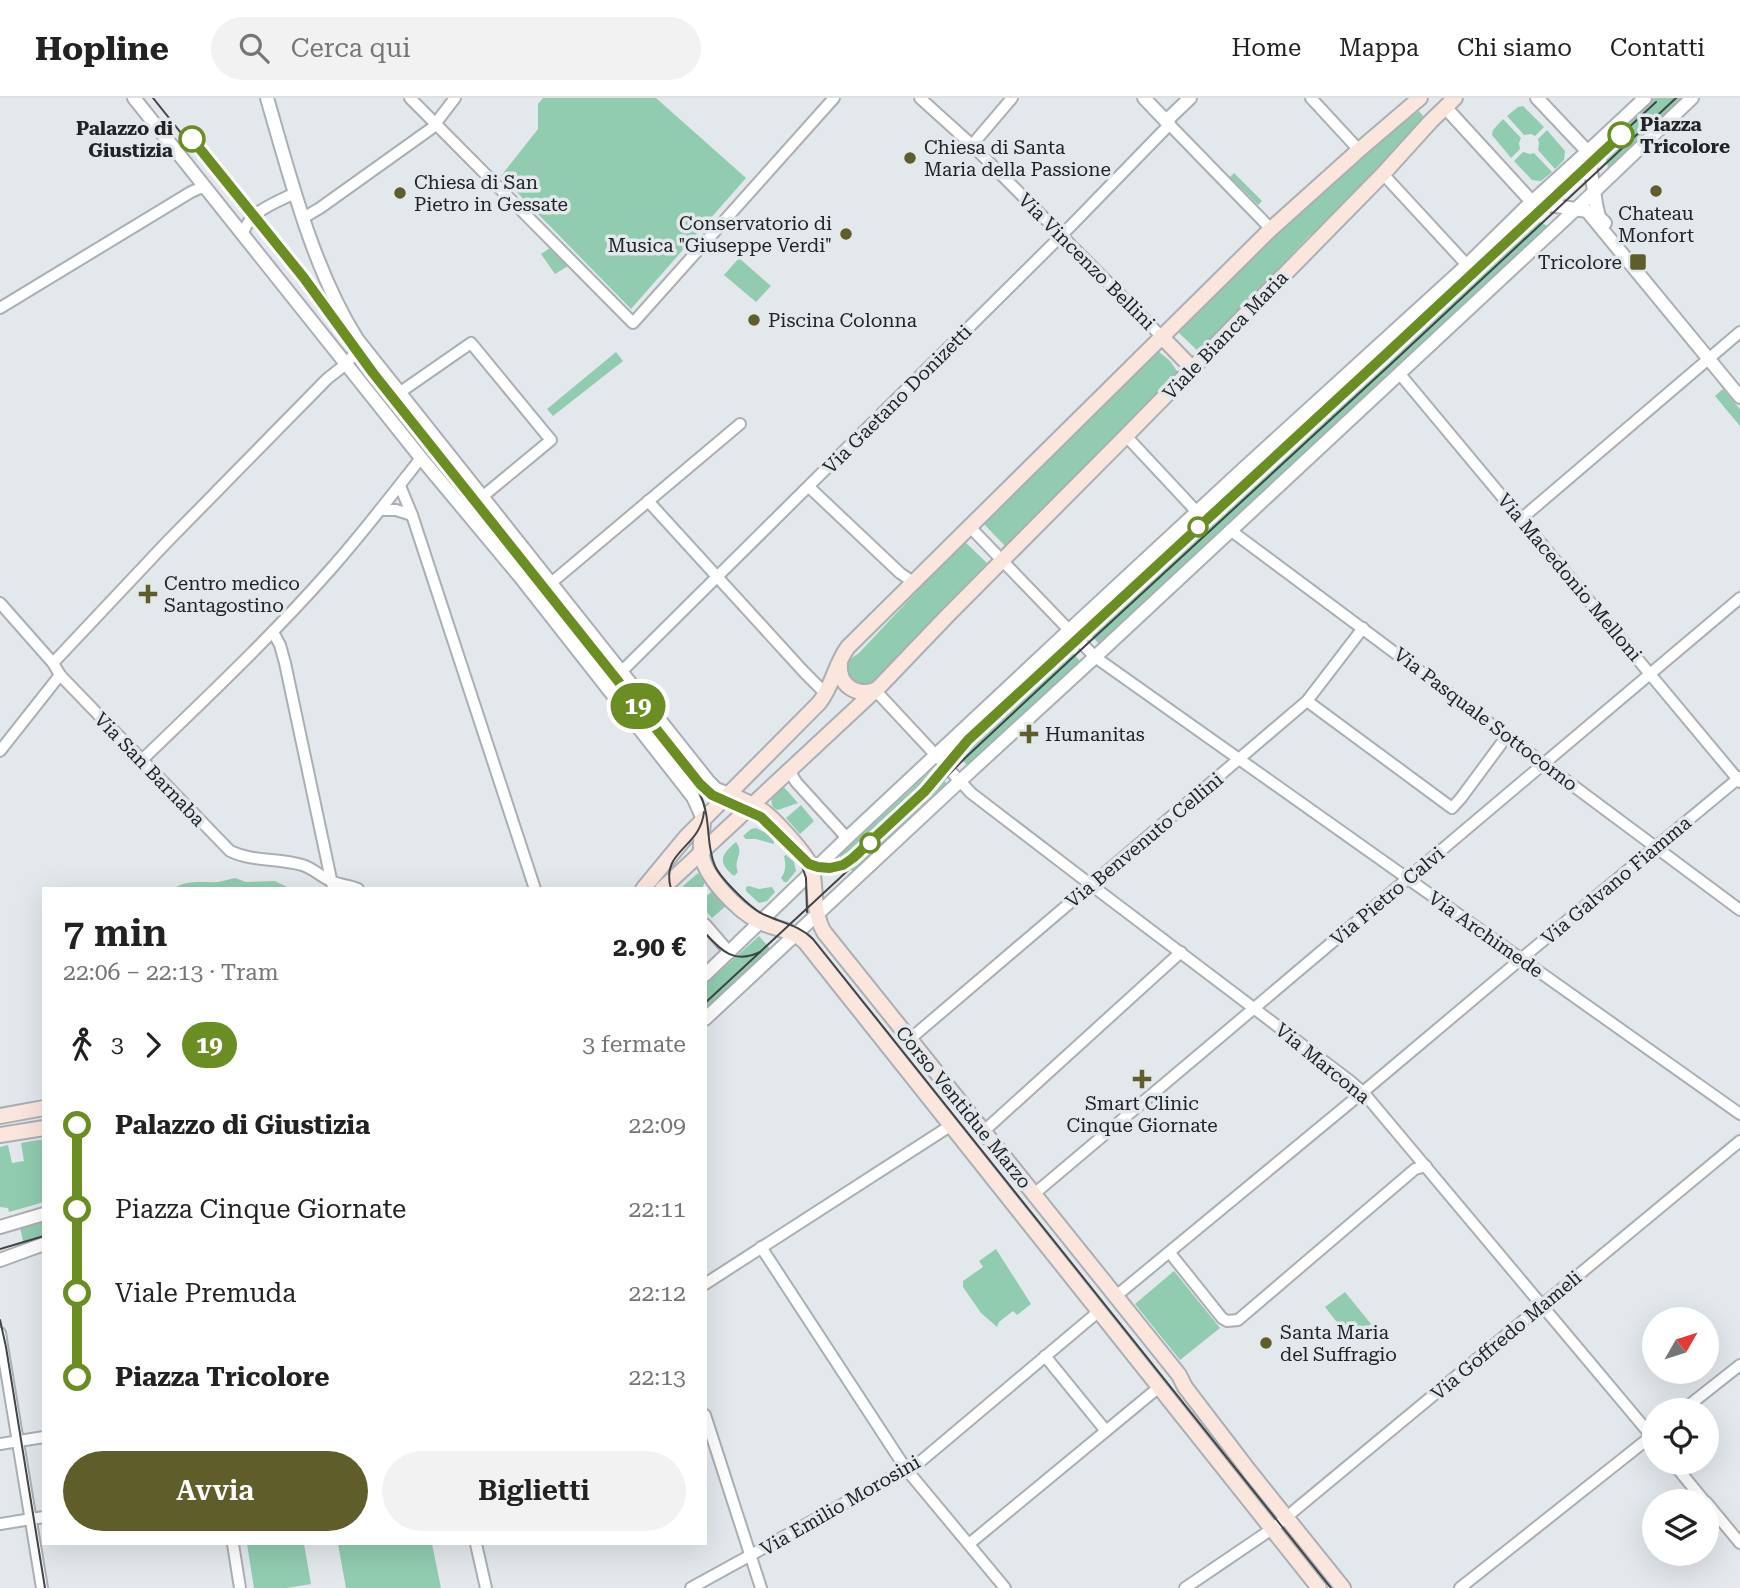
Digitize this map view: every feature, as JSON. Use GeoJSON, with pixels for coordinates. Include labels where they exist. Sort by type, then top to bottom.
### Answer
{"type":"FeatureCollection","features":[{"type":"Feature","properties":{"kind":"main road"},"geometry":{"type":"LineString","coordinates":[[644,887],[703,819],[826,694],[848,647],[1271,229],[1420,98]]}},
{"type":"Feature","properties":{"kind":"main road","name":"Viale Bianca Maria"},"geometry":{"type":"LineString","coordinates":[[752,804],[875,690],[1383,174],[1447,101]]}},
{"type":"Feature","properties":{"kind":"main road","name":"Via Vincenzo Bellini"},"geometry":{"type":"LineString","coordinates":[[1161,336],[1192,368]]}},
{"type":"Feature","properties":{"kind":"main road"},"geometry":{"type":"LineString","coordinates":[[840,662],[841,677],[850,689],[862,692],[875,690]]}},
{"type":"Feature","properties":{"kind":"main road"},"geometry":{"type":"LineString","coordinates":[[769,753],[769,762],[773,769],[789,770]]}},
{"type":"Feature","properties":{"kind":"main road"},"geometry":{"type":"LineString","coordinates":[[729,794],[752,804],[769,816],[800,849],[810,863],[817,915]]}},
{"type":"Feature","properties":{"kind":"main road"},"geometry":{"type":"LineString","coordinates":[[644,887],[669,887],[752,804]]}},
{"type":"Feature","properties":{"kind":"main road"},"geometry":{"type":"LineString","coordinates":[[703,819],[701,853],[717,884],[737,906],[761,922],[796,935]]}},
{"type":"Feature","properties":{"kind":"main road","name":"Corso Ventidue Marzo"},"geometry":{"type":"LineString","coordinates":[[817,915],[824,932],[1116,1296],[1286,1517]]}},
{"type":"Feature","properties":{"kind":"main road","name":"Corso Ventidue Marzo"},"geometry":{"type":"LineString","coordinates":[[796,935],[805,942],[1158,1388]]}},
{"type":"Feature","properties":{"kind":"main road"},"geometry":{"type":"LineString","coordinates":[[0,1116],[42,1108]]}},
{"type":"Feature","properties":{"kind":"main road"},"geometry":{"type":"LineString","coordinates":[[0,1135],[42,1128]]}},
{"type":"Feature","properties":{"kind":"main road"},"geometry":{"type":"LineString","coordinates":[[1098,1312],[1116,1296]]}},
{"type":"Feature","properties":{"kind":"main road"},"geometry":{"type":"LineString","coordinates":[[1158,1388],[1319,1588]]}},
{"type":"Feature","properties":{"kind":"main road"},"geometry":{"type":"LineString","coordinates":[[1286,1517],[1343,1588]]}},
{"type":"Feature","properties":{"kind":"street"},"geometry":{"type":"LineString","coordinates":[[134,98],[421,458],[521,578],[693,797],[703,819]]}},
{"type":"Feature","properties":{"kind":"street"},"geometry":{"type":"LineString","coordinates":[[267,98],[303,218],[328,286],[357,339],[709,782],[716,789],[729,794]]}},
{"type":"Feature","properties":{"kind":"street"},"geometry":{"type":"LineString","coordinates":[[410,98],[633,323],[834,98]]}},
{"type":"Feature","properties":{"kind":"street"},"geometry":{"type":"LineString","coordinates":[[303,218],[432,128],[455,98]]}},
{"type":"Feature","properties":{"kind":"street","name":"Via Vincenzo Bellini"},"geometry":{"type":"LineString","coordinates":[[919,98],[972,145],[1161,336]]}},
{"type":"Feature","properties":{"kind":"street"},"geometry":{"type":"LineString","coordinates":[[972,145],[1013,98]]}},
{"type":"Feature","properties":{"kind":"street"},"geometry":{"type":"LineString","coordinates":[[1144,98],[1271,229]]}},
{"type":"Feature","properties":{"kind":"street","name":"Via Gaetano Donizetti"},"geometry":{"type":"LineString","coordinates":[[621,672],[1062,236],[1190,98]]}},
{"type":"Feature","properties":{"kind":"street"},"geometry":{"type":"LineString","coordinates":[[1311,98],[1359,149]]}},
{"type":"Feature","properties":{"kind":"street"},"geometry":{"type":"LineString","coordinates":[[1537,98],[1588,152],[1599,217],[1740,397]]}},
{"type":"Feature","properties":{"kind":"street"},"geometry":{"type":"LineString","coordinates":[[707,973],[847,838],[1196,512],[1467,265],[1645,98]]}},
{"type":"Feature","properties":{"kind":"street"},"geometry":{"type":"LineString","coordinates":[[707,1017],[1692,98]]}},
{"type":"Feature","properties":{"kind":"street"},"geometry":{"type":"LineString","coordinates":[[1447,101],[1532,202],[1587,211],[1711,357],[1740,385]]}},
{"type":"Feature","properties":{"kind":"street"},"geometry":{"type":"LineString","coordinates":[[1383,174],[1467,265]]}},
{"type":"Feature","properties":{"kind":"street"},"geometry":{"type":"LineString","coordinates":[[0,308],[205,186]]}},
{"type":"Feature","properties":{"kind":"street"},"geometry":{"type":"LineString","coordinates":[[243,233],[247,222],[254,216],[295,193]]}},
{"type":"Feature","properties":{"kind":"street"},"geometry":{"type":"LineString","coordinates":[[1521,519],[1737,335]]}},
{"type":"Feature","properties":{"kind":"street"},"geometry":{"type":"LineString","coordinates":[[53,663],[166,543],[327,379],[346,363],[356,351],[357,339]]}},
{"type":"Feature","properties":{"kind":"street"},"geometry":{"type":"LineString","coordinates":[[399,393],[471,343],[551,440],[482,497]]}},
{"type":"Feature","properties":{"kind":"street","name":"Via Macedonio Melloni"},"geometry":{"type":"LineString","coordinates":[[1399,373],[1739,780]]}},
{"type":"Feature","properties":{"kind":"street"},"geometry":{"type":"LineString","coordinates":[[551,583],[740,424]]}},
{"type":"Feature","properties":{"kind":"street"},"geometry":{"type":"LineString","coordinates":[[1126,436],[1196,512]]}},
{"type":"Feature","properties":{"kind":"street"},"geometry":{"type":"LineString","coordinates":[[142,760],[273,632],[330,570],[421,458]]}},
{"type":"Feature","properties":{"kind":"street"},"geometry":{"type":"LineString","coordinates":[[400,486],[412,515],[534,887]]}},
{"type":"Feature","properties":{"kind":"street"},"geometry":{"type":"LineString","coordinates":[[809,487],[900,573],[913,582]]}},
{"type":"Feature","properties":{"kind":"street"},"geometry":{"type":"LineString","coordinates":[[648,501],[826,694]]}},
{"type":"Feature","properties":{"kind":"street"},"geometry":{"type":"LineString","coordinates":[[380,510],[396,510],[412,515]]}},
{"type":"Feature","properties":{"kind":"street"},"geometry":{"type":"LineString","coordinates":[[970,527],[1002,561]]}},
{"type":"Feature","properties":{"kind":"street","name":"Via Pasquale Sottocorno"},"geometry":{"type":"LineString","coordinates":[[1230,530],[1740,910]]}},
{"type":"Feature","properties":{"kind":"street","name":"Via Archimede"},"geometry":{"type":"LineString","coordinates":[[1002,561],[1095,657],[1740,1114]]}},
{"type":"Feature","properties":{"kind":"street","name":"Via Pietro Calvi"},"geometry":{"type":"LineString","coordinates":[[1034,1194],[1740,598]]}},
{"type":"Feature","properties":{"kind":"street","name":"Via San Barnaba"},"geometry":{"type":"LineString","coordinates":[[0,603],[53,663],[60,675],[230,851],[246,857],[299,864],[310,868],[333,885],[353,887]]}},
{"type":"Feature","properties":{"kind":"street","name":"Via Benvenuto Cellini"},"geometry":{"type":"LineString","coordinates":[[910,1039],[1307,701],[1363,628]]}},
{"type":"Feature","properties":{"kind":"street"},"geometry":{"type":"LineString","coordinates":[[273,632],[285,663],[333,885]]}},
{"type":"Feature","properties":{"kind":"street"},"geometry":{"type":"LineString","coordinates":[[0,751],[60,675]]}},
{"type":"Feature","properties":{"kind":"street","name":"Via Marcona"},"geometry":{"type":"LineString","coordinates":[[875,690],[971,793],[1363,1093],[1642,1424]]}},
{"type":"Feature","properties":{"kind":"street"},"geometry":{"type":"LineString","coordinates":[[1307,701],[1451,808],[1500,744]]}},
{"type":"Feature","properties":{"kind":"street"},"geometry":{"type":"LineString","coordinates":[[789,770],[796,782],[847,838]]}},
{"type":"Feature","properties":{"kind":"street","name":"Via Galvano Fiamma"},"geometry":{"type":"LineString","coordinates":[[1116,1296],[1363,1093],[1655,846],[1739,780]]}},
{"type":"Feature","properties":{"kind":"street"},"geometry":{"type":"LineString","coordinates":[[707,927],[730,953]]}},
{"type":"Feature","properties":{"kind":"street"},"geometry":{"type":"LineString","coordinates":[[984,1131],[1181,952]]}},
{"type":"Feature","properties":{"kind":"street"},"geometry":{"type":"LineString","coordinates":[[707,1283],[950,1125]]}},
{"type":"Feature","properties":{"kind":"street","name":"Via Goffredo Mameli"},"geometry":{"type":"LineString","coordinates":[[1185,1588],[1272,1529],[1740,1141]]}},
{"type":"Feature","properties":{"kind":"street"},"geometry":{"type":"LineString","coordinates":[[1170,1253],[1222,1318],[1238,1321],[1415,1169],[1426,1166]]}},
{"type":"Feature","properties":{"kind":"street"},"geometry":{"type":"LineString","coordinates":[[0,1227],[42,1214]]}},
{"type":"Feature","properties":{"kind":"street"},"geometry":{"type":"LineString","coordinates":[[0,1260],[42,1245]]}},
{"type":"Feature","properties":{"kind":"street"},"geometry":{"type":"LineString","coordinates":[[761,1247],[906,1469],[1005,1588]]}},
{"type":"Feature","properties":{"kind":"street","name":"Via Emilio Morosini"},"geometry":{"type":"LineString","coordinates":[[691,1588],[921,1461],[1098,1312]]}},
{"type":"Feature","properties":{"kind":"street"},"geometry":{"type":"LineString","coordinates":[[0,1334],[42,1588]]}},
{"type":"Feature","properties":{"kind":"street"},"geometry":{"type":"LineString","coordinates":[[1045,1356],[1106,1431]]}},
{"type":"Feature","properties":{"kind":"street"},"geometry":{"type":"LineString","coordinates":[[1698,1398],[1740,1365]]}},
{"type":"Feature","properties":{"kind":"street"},"geometry":{"type":"LineString","coordinates":[[969,1544],[1158,1388]]}},
{"type":"Feature","properties":{"kind":"street"},"geometry":{"type":"LineString","coordinates":[[707,1421],[761,1588]]}},
{"type":"Feature","properties":{"kind":"street"},"geometry":{"type":"LineString","coordinates":[[0,1444],[42,1437]]}},
{"type":"Feature","properties":{"kind":"street"},"geometry":{"type":"LineString","coordinates":[[1461,1588],[1642,1446]]}},
{"type":"Feature","properties":{"kind":"street"},"geometry":{"type":"LineString","coordinates":[[1683,1475],[1695,1489]]}},
{"type":"Feature","properties":{"kind":"street"},"geometry":{"type":"LineString","coordinates":[[0,1524],[42,1517]]}},
{"type":"Feature","properties":{"kind":"street"},"geometry":{"type":"LineString","coordinates":[[1719,1518],[1740,1543]]}},
{"type":"Feature","properties":{"kind":"street"},"geometry":{"type":"LineString","coordinates":[[233,1545],[240,1588]]}},
{"type":"Feature","properties":{"kind":"street"},"geometry":{"type":"LineString","coordinates":[[476,1545],[486,1588]]}},
{"type":"Feature","properties":{"kind":"green space"},"geometry":{"type":"Polygon","coordinates":[[[543,98],[656,98],[746,178],[631,309],[501,176],[538,129],[538,104],[543,98]]]}},
{"type":"Feature","properties":{"kind":"green space"},"geometry":{"type":"Polygon","coordinates":[[[1654,98],[1683,98],[1608,168],[1603,146],[1654,98]]]}},
{"type":"Feature","properties":{"kind":"green space"},"geometry":{"type":"Polygon","coordinates":[[[1523,106],[1544,127],[1535,136],[1524,135],[1507,116],[1523,106]]]}},
{"type":"Feature","properties":{"kind":"green space"},"geometry":{"type":"Polygon","coordinates":[[[1419,111],[1424,117],[1359,190],[1315,234],[1310,235],[1199,352],[1178,332],[1356,159],[1419,111]]]}},
{"type":"Feature","properties":{"kind":"green space"},"geometry":{"type":"Polygon","coordinates":[[[1503,119],[1521,138],[1520,149],[1511,158],[1492,135],[1503,119]]]}},
{"type":"Feature","properties":{"kind":"green space"},"geometry":{"type":"Polygon","coordinates":[[[1547,130],[1565,151],[1564,160],[1555,169],[1538,150],[1538,139],[1547,130]]]}},
{"type":"Feature","properties":{"kind":"green space"},"geometry":{"type":"Polygon","coordinates":[[[1523,152],[1534,153],[1552,172],[1541,181],[1532,180],[1514,161],[1523,152]]]}},
{"type":"Feature","properties":{"kind":"green space"},"geometry":{"type":"Polygon","coordinates":[[[1234,173],[1262,201],[1258,205],[1230,177],[1234,173]]]}},
{"type":"Feature","properties":{"kind":"green space"},"geometry":{"type":"Polygon","coordinates":[[[1530,215],[1547,226],[1099,644],[1082,625],[1530,215]]]}},
{"type":"Feature","properties":{"kind":"green space"},"geometry":{"type":"Polygon","coordinates":[[[550,248],[568,266],[555,274],[541,254],[550,248]]]}},
{"type":"Feature","properties":{"kind":"green space"},"geometry":{"type":"Polygon","coordinates":[[[739,258],[771,286],[756,302],[724,275],[739,258]]]}},
{"type":"Feature","properties":{"kind":"green space"},"geometry":{"type":"Polygon","coordinates":[[[1158,351],[1170,361],[1179,374],[1006,547],[983,523],[1158,351]]]}},
{"type":"Feature","properties":{"kind":"green space"},"geometry":{"type":"Polygon","coordinates":[[[616,352],[623,361],[553,416],[547,409],[616,352]]]}},
{"type":"Feature","properties":{"kind":"green space"},"geometry":{"type":"Polygon","coordinates":[[[1723,389],[1740,409],[1740,426],[1715,396],[1723,389]]]}},
{"type":"Feature","properties":{"kind":"green space"},"geometry":{"type":"Polygon","coordinates":[[[964,541],[987,563],[873,682],[868,685],[855,683],[846,666],[849,660],[859,653],[964,541]]]}},
{"type":"Feature","properties":{"kind":"green space"},"geometry":{"type":"Polygon","coordinates":[[[1063,643],[1082,663],[968,766],[950,748],[1063,643]]]}},
{"type":"Feature","properties":{"kind":"green space"},"geometry":{"type":"Polygon","coordinates":[[[933,769],[948,785],[853,872],[839,856],[933,769]]]}},
{"type":"Feature","properties":{"kind":"green space"},"geometry":{"type":"Polygon","coordinates":[[[783,786],[798,803],[778,810],[772,805],[772,797],[783,786]]]}},
{"type":"Feature","properties":{"kind":"green space"},"geometry":{"type":"Polygon","coordinates":[[[801,805],[814,821],[800,834],[786,818],[801,805]]]}},
{"type":"Feature","properties":{"kind":"green space"},"geometry":{"type":"Polygon","coordinates":[[[756,828],[768,834],[774,844],[746,839],[743,836],[756,828]]]}},
{"type":"Feature","properties":{"kind":"green space"},"geometry":{"type":"Polygon","coordinates":[[[736,842],[739,853],[738,872],[734,876],[725,867],[723,859],[736,842]]]}},
{"type":"Feature","properties":{"kind":"green space"},"geometry":{"type":"Polygon","coordinates":[[[786,855],[794,862],[796,871],[784,882],[781,878],[785,870],[786,855]]]}},
{"type":"Feature","properties":{"kind":"green space"},"geometry":{"type":"Polygon","coordinates":[[[698,873],[705,882],[703,887],[683,886],[698,873]]]}},
{"type":"Feature","properties":{"kind":"green space"},"geometry":{"type":"Polygon","coordinates":[[[235,878],[246,882],[275,881],[287,887],[176,887],[189,883],[218,882],[235,878]]]}},
{"type":"Feature","properties":{"kind":"green space"},"geometry":{"type":"Polygon","coordinates":[[[749,886],[759,889],[772,887],[775,892],[767,901],[759,903],[746,891],[749,886]]]}},
{"type":"Feature","properties":{"kind":"green space"},"geometry":{"type":"Polygon","coordinates":[[[714,890],[727,905],[712,918],[707,912],[707,895],[714,890]]]}},
{"type":"Feature","properties":{"kind":"green space"},"geometry":{"type":"Polygon","coordinates":[[[759,936],[773,952],[707,1010],[707,983],[759,936]]]}},
{"type":"Feature","properties":{"kind":"green space"},"geometry":{"type":"Polygon","coordinates":[[[42,1139],[42,1203],[9,1212],[8,1208],[0,1207],[0,1147],[8,1145],[12,1163],[24,1161],[21,1143],[42,1139]]]}},
{"type":"Feature","properties":{"kind":"green space"},"geometry":{"type":"Polygon","coordinates":[[[42,1222],[42,1242],[24,1246],[20,1227],[42,1222]]]}},
{"type":"Feature","properties":{"kind":"green space"},"geometry":{"type":"Polygon","coordinates":[[[996,1249],[1031,1304],[1017,1315],[1013,1311],[999,1322],[997,1327],[981,1313],[963,1287],[963,1281],[983,1267],[979,1261],[996,1249]]]}},
{"type":"Feature","properties":{"kind":"green space"},"geometry":{"type":"Polygon","coordinates":[[[1174,1271],[1220,1328],[1180,1360],[1135,1304],[1174,1271]]]}},
{"type":"Feature","properties":{"kind":"green space"},"geometry":{"type":"Polygon","coordinates":[[[1345,1292],[1371,1324],[1351,1340],[1325,1307],[1345,1292]]]}},
{"type":"Feature","properties":{"kind":"green space"},"geometry":{"type":"Polygon","coordinates":[[[247,1545],[304,1545],[311,1584],[287,1588],[254,1588],[247,1545]]]}},
{"type":"Feature","properties":{"kind":"green space"},"geometry":{"type":"Polygon","coordinates":[[[338,1545],[432,1545],[441,1588],[346,1588],[338,1545]]]}},
{"type":"Feature","properties":{"kind":"tram line"},"geometry":{"type":"LineString","coordinates":[[153,98],[699,792],[706,811],[712,858],[724,878],[759,912],[796,927],[813,939],[1331,1588]]}},
{"type":"Feature","properties":{"kind":"tram line"},"geometry":{"type":"LineString","coordinates":[[707,1001],[1676,98]]}},
{"type":"Feature","properties":{"kind":"tram line"},"geometry":{"type":"LineString","coordinates":[[948,764],[968,740],[1656,102]]}},
{"type":"Feature","properties":{"kind":"tram line","name":"19"},"geometry":{"type":"LineString","coordinates":[[192,139],[304,278],[373,373],[704,789],[761,817],[809,864],[830,868],[847,862],[870,843],[925,791],[968,740],[1621,135]]}},
{"type":"Feature","properties":{"kind":"tram line"},"geometry":{"type":"LineString","coordinates":[[700,783],[719,798],[756,814],[810,864],[823,868],[836,867],[853,858]]}},
{"type":"Feature","properties":{"kind":"tram line"},"geometry":{"type":"LineString","coordinates":[[671,887],[671,866],[696,834],[704,812]]}},
{"type":"Feature","properties":{"kind":"tram line"},"geometry":{"type":"LineString","coordinates":[[799,857],[806,878],[807,912]]}},
{"type":"Feature","properties":{"kind":"tram line"},"geometry":{"type":"LineString","coordinates":[[707,935],[723,951],[736,956],[743,957],[760,952]]}},
{"type":"Feature","properties":{"kind":"tram line"},"geometry":{"type":"LineString","coordinates":[[0,1249],[42,1237]]}},
{"type":"Feature","properties":{"kind":"tram line"},"geometry":{"type":"LineString","coordinates":[[0,1320],[45,1588]]}},
{"type":"Feature","properties":{"kind":"place","name":"Piazza Tricolore"},"geometry":{"type":"Point","coordinates":[1621,135]}},
{"type":"Feature","properties":{"kind":"place","name":"Palazzo di Giustizia"},"geometry":{"type":"Point","coordinates":[192,139]}},
{"type":"Feature","properties":{"kind":"place","name":"Chiesa di Santa Maria della Passione"},"geometry":{"type":"Point","coordinates":[910,158]}},
{"type":"Feature","properties":{"kind":"place","name":"Chateau Monfort"},"geometry":{"type":"Point","coordinates":[1656,191]}},
{"type":"Feature","properties":{"kind":"place","name":"Chiesa di San Pietro in Gessate"},"geometry":{"type":"Point","coordinates":[400,193]}},
{"type":"Feature","properties":{"kind":"place","name":"Conservatorio di Musica \"Giuseppe Verdi\""},"geometry":{"type":"Point","coordinates":[846,234]}},
{"type":"Feature","properties":{"kind":"place","name":"Tricolore"},"geometry":{"type":"Point","coordinates":[1638,262]}},
{"type":"Feature","properties":{"kind":"place","name":"Piscina Colonna"},"geometry":{"type":"Point","coordinates":[754,320]}},
{"type":"Feature","properties":{"kind":"place","name":"Centro medico Santagostino"},"geometry":{"type":"Point","coordinates":[148,594]}},
{"type":"Feature","properties":{"kind":"place","name":"Humanitas"},"geometry":{"type":"Point","coordinates":[1029,734]}},
{"type":"Feature","properties":{"kind":"place","name":"Smart Clinic Cinque Giornate"},"geometry":{"type":"Point","coordinates":[1142,1079]}},
{"type":"Feature","properties":{"kind":"place","name":"Santa Maria del Suffragio"},"geometry":{"type":"Point","coordinates":[1266,1343]}}]}
